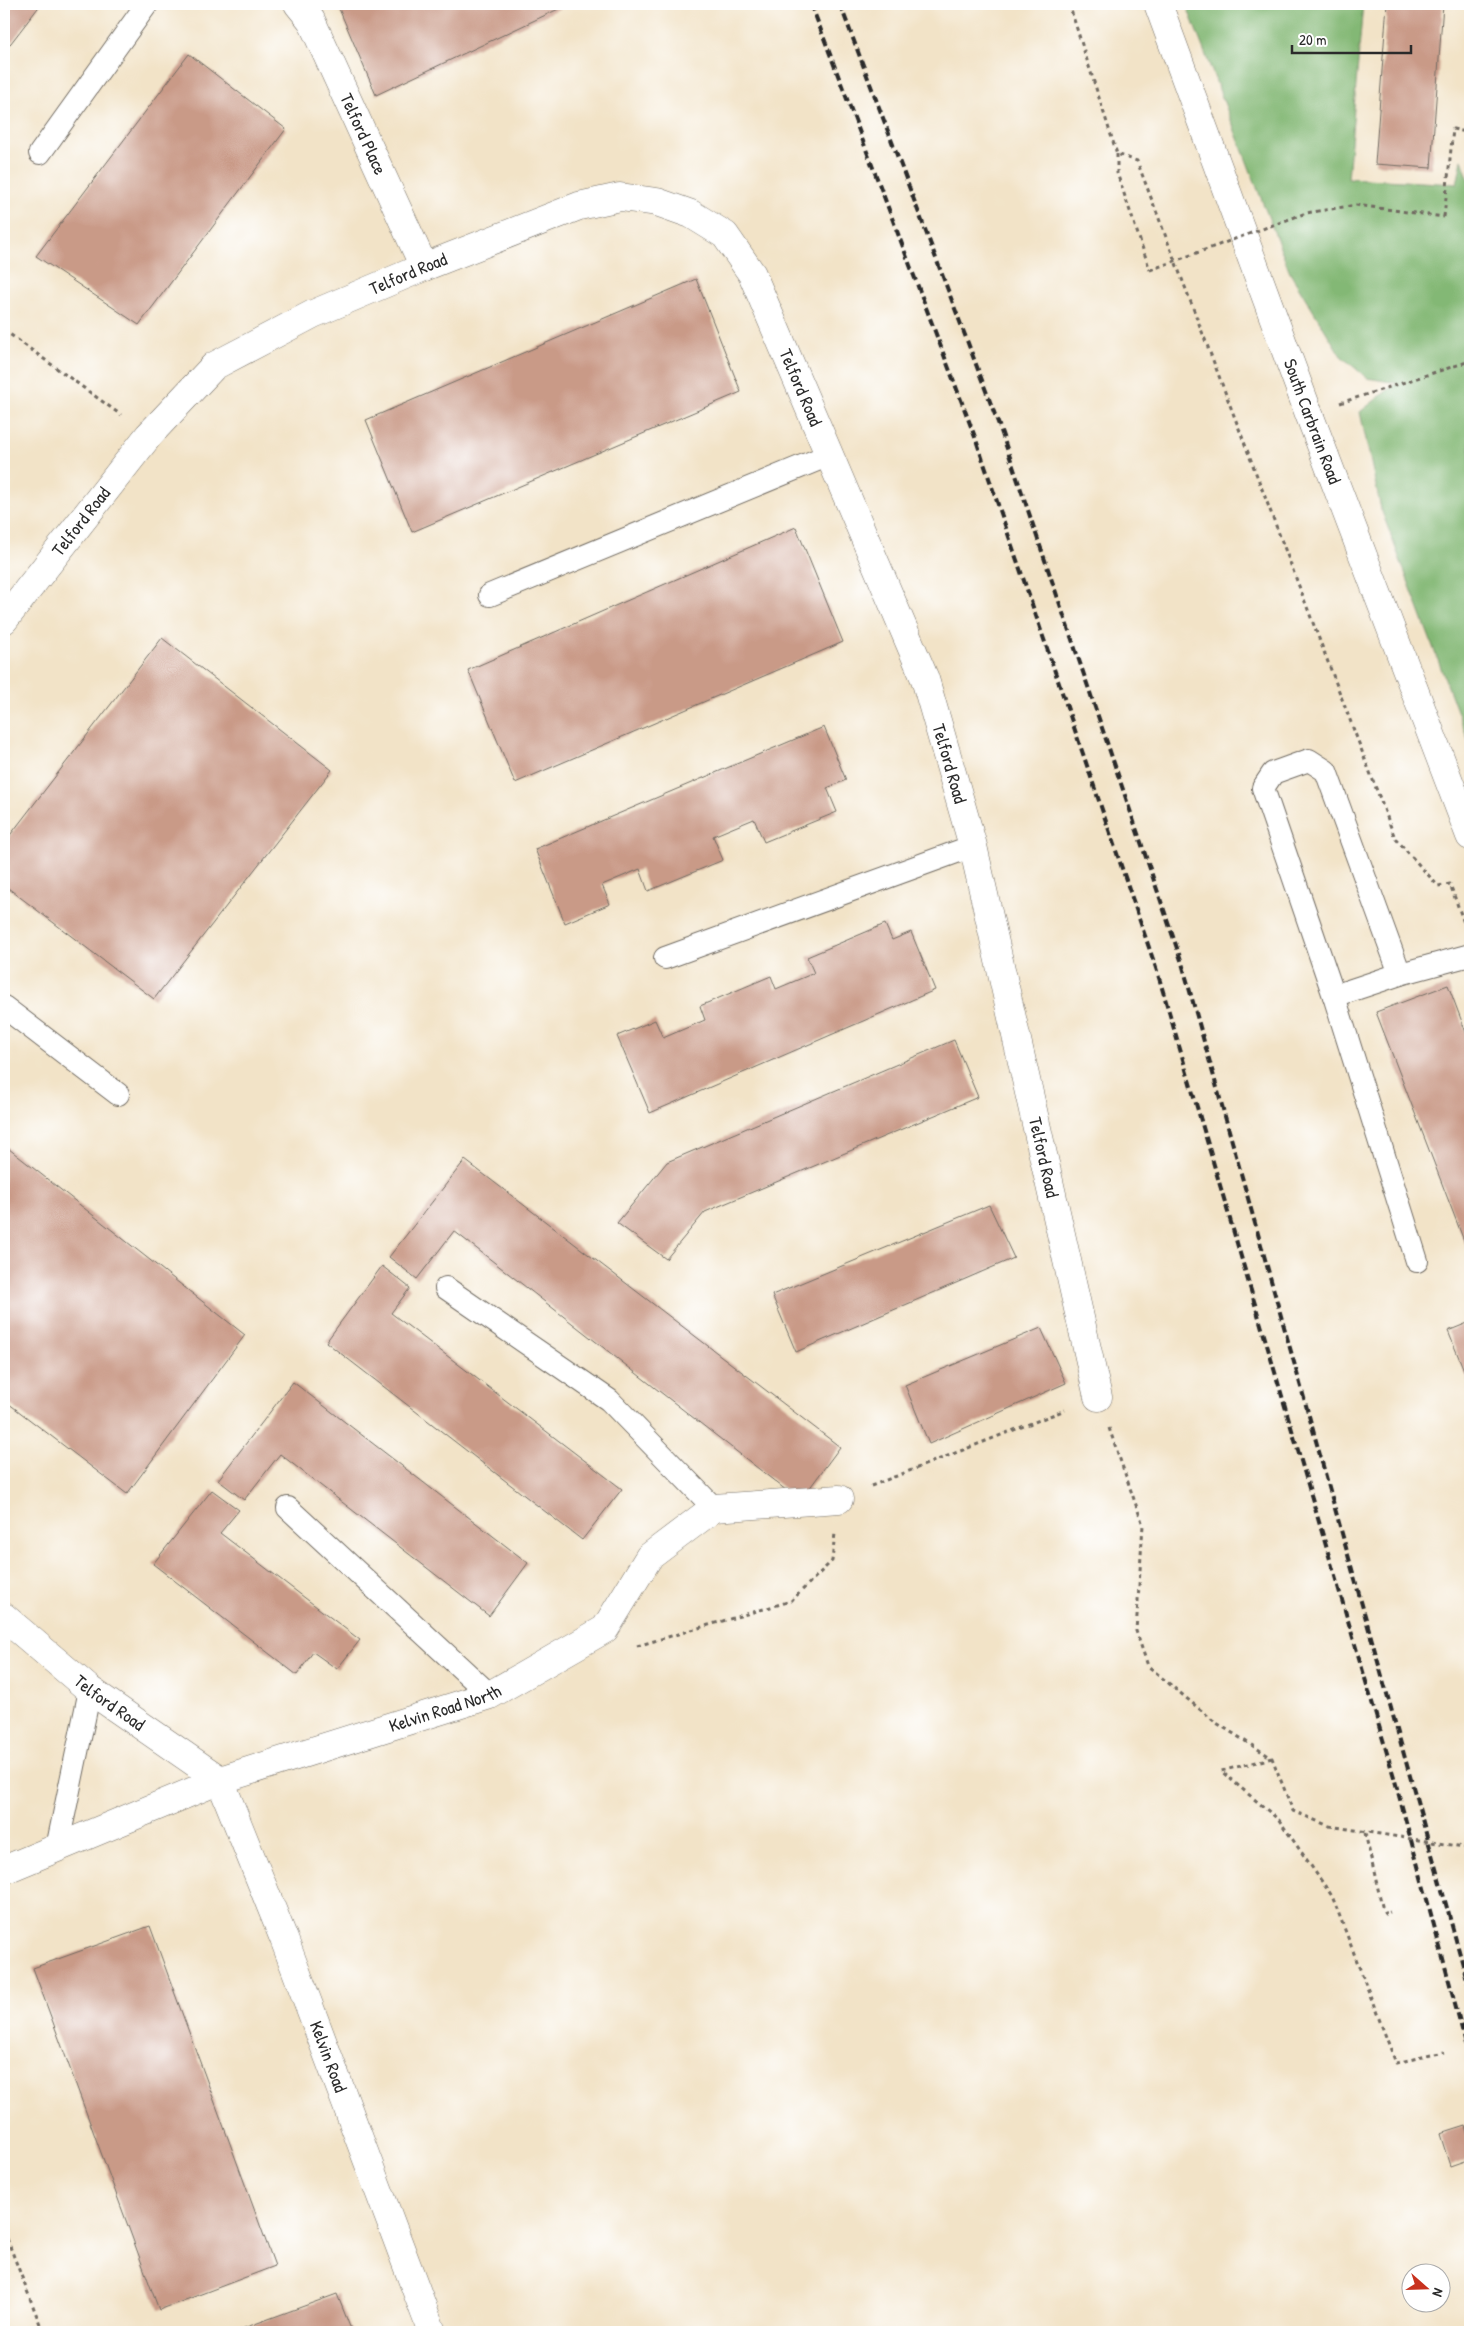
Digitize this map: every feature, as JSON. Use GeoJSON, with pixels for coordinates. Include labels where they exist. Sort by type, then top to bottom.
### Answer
{"type":"FeatureCollection","features":[{"type":"Feature","properties":{"kind":"street","name":"Telford Place"},"geometry":{"type":"LineString","coordinates":[[298,4],[311,20],[424,267]]}},
{"type":"Feature","properties":{"kind":"street","name":"South Carbrain Road"},"geometry":{"type":"LineString","coordinates":[[1158,4],[1309,414],[1470,836]]}},
{"type":"Feature","properties":{"kind":"street","name":"Telford Road"},"geometry":{"type":"LineString","coordinates":[[4,620],[150,435],[214,366],[313,314],[424,267],[580,206],[620,196],[657,202],[691,214],[725,236],[752,274],[925,680],[973,846],[1098,1397]]}},
{"type":"Feature","properties":{"kind":"street"},"geometry":{"type":"LineString","coordinates":[[714,1508],[839,1499]]}},
{"type":"Feature","properties":{"kind":"street","name":"Kelvin Road North"},"geometry":{"type":"LineString","coordinates":[[4,1870],[220,1780],[490,1694],[604,1629],[649,1557],[714,1508]]}},
{"type":"Feature","properties":{"kind":"street","name":"Telford Road"},"geometry":{"type":"LineString","coordinates":[[4,1617],[90,1690],[220,1780]]}},
{"type":"Feature","properties":{"kind":"street","name":"Kelvin Road"},"geometry":{"type":"LineString","coordinates":[[220,1780],[284,1939],[432,2332]]}},
{"type":"Feature","properties":{"kind":"lane"},"geometry":{"type":"LineString","coordinates":[[40,153],[147,4]]}},
{"type":"Feature","properties":{"kind":"lane"},"geometry":{"type":"LineString","coordinates":[[490,595],[829,455]]}},
{"type":"Feature","properties":{"kind":"lane"},"geometry":{"type":"LineString","coordinates":[[1400,974],[1326,771],[1308,760],[1273,773],[1263,788],[1334,996],[1416,1261]]}},
{"type":"Feature","properties":{"kind":"lane"},"geometry":{"type":"LineString","coordinates":[[665,958],[973,846]]}},
{"type":"Feature","properties":{"kind":"lane"},"geometry":{"type":"LineString","coordinates":[[1334,996],[1400,974],[1470,955]]}},
{"type":"Feature","properties":{"kind":"lane"},"geometry":{"type":"LineString","coordinates":[[4,1007],[118,1094]]}},
{"type":"Feature","properties":{"kind":"lane"},"geometry":{"type":"LineString","coordinates":[[446,1288],[609,1400],[714,1508]]}},
{"type":"Feature","properties":{"kind":"lane"},"geometry":{"type":"LineString","coordinates":[[288,1508],[490,1694]]}},
{"type":"Feature","properties":{"kind":"lane"},"geometry":{"type":"LineString","coordinates":[[57,1848],[90,1690]]}},
{"type":"Feature","properties":{"kind":"path"},"geometry":{"type":"LineString","coordinates":[[1069,4],[1117,154],[1117,173],[1150,270],[1306,213],[1356,205],[1444,217],[1453,129],[1466,132],[1470,144]]}},
{"type":"Feature","properties":{"kind":"path"},"geometry":{"type":"LineString","coordinates":[[1117,154],[1137,161],[1395,838],[1438,886],[1450,884],[1467,931]]}},
{"type":"Feature","properties":{"kind":"path"},"geometry":{"type":"LineString","coordinates":[[4,330],[150,435]]}},
{"type":"Feature","properties":{"kind":"path"},"geometry":{"type":"LineString","coordinates":[[1309,414],[1388,386],[1470,361]]}},
{"type":"Feature","properties":{"kind":"path"},"geometry":{"type":"LineString","coordinates":[[604,1629],[631,1647],[791,1601],[832,1561],[839,1499],[1098,1397],[1143,1525],[1136,1632],[1148,1666],[1215,1722],[1272,1758],[1293,1811],[1329,1826],[1470,1848]]}},
{"type":"Feature","properties":{"kind":"path"},"geometry":{"type":"LineString","coordinates":[[1272,1758],[1221,1771],[1279,1820],[1332,1896],[1396,2064],[1444,2052]]}},
{"type":"Feature","properties":{"kind":"path"},"geometry":{"type":"LineString","coordinates":[[1365,1833],[1382,1906],[1385,1914],[1390,1912]]}},
{"type":"Feature","properties":{"kind":"path"},"geometry":{"type":"LineString","coordinates":[[4,2231],[43,2332]]}},
{"type":"Feature","properties":{"kind":"green space"},"geometry":{"type":"Polygon","coordinates":[[[1186,4],[1363,4],[1348,178],[1457,184],[1462,160],[1470,183],[1470,745],[1381,509],[1360,412],[1397,383],[1367,378],[1341,356],[1290,273],[1186,4]]]}},
{"type":"Feature","properties":{"kind":"building"},"geometry":{"type":"Polygon","coordinates":[[[4,4],[41,4],[4,52],[4,4]]]}},
{"type":"Feature","properties":{"kind":"building"},"geometry":{"type":"Polygon","coordinates":[[[337,4],[569,4],[376,95],[337,4]]]}},
{"type":"Feature","properties":{"kind":"building"},"geometry":{"type":"Polygon","coordinates":[[[1387,4],[1443,4],[1431,168],[1375,164],[1387,4]]]}},
{"type":"Feature","properties":{"kind":"building"},"geometry":{"type":"Polygon","coordinates":[[[189,54],[286,129],[139,325],[36,256],[189,54]]]}},
{"type":"Feature","properties":{"kind":"building"},"geometry":{"type":"Polygon","coordinates":[[[696,279],[741,392],[412,532],[366,420],[696,279]]]}},
{"type":"Feature","properties":{"kind":"building"},"geometry":{"type":"Polygon","coordinates":[[[796,527],[843,642],[515,783],[468,670],[796,527]]]}},
{"type":"Feature","properties":{"kind":"building"},"geometry":{"type":"Polygon","coordinates":[[[162,638],[332,770],[154,999],[4,885],[4,843],[162,638]]]}},
{"type":"Feature","properties":{"kind":"building"},"geometry":{"type":"Polygon","coordinates":[[[824,727],[846,780],[827,788],[837,812],[764,842],[754,819],[713,836],[723,860],[648,891],[640,869],[602,885],[610,904],[565,923],[535,849],[824,727]]]}},
{"type":"Feature","properties":{"kind":"building"},"geometry":{"type":"Polygon","coordinates":[[[885,924],[892,940],[911,932],[935,990],[650,1113],[617,1036],[655,1020],[663,1038],[705,1020],[700,1006],[771,976],[776,989],[814,973],[807,957],[885,924]]]}},
{"type":"Feature","properties":{"kind":"building"},"geometry":{"type":"Polygon","coordinates":[[[1448,985],[1470,1043],[1470,1245],[1466,1246],[1376,1012],[1448,985]]]}},
{"type":"Feature","properties":{"kind":"building"},"geometry":{"type":"Polygon","coordinates":[[[954,1040],[978,1097],[705,1212],[666,1259],[617,1223],[667,1162],[954,1040]]]}},
{"type":"Feature","properties":{"kind":"building"},"geometry":{"type":"Polygon","coordinates":[[[4,1145],[245,1335],[127,1494],[4,1400],[4,1145]]]}},
{"type":"Feature","properties":{"kind":"building"},"geometry":{"type":"Polygon","coordinates":[[[465,1160],[840,1447],[800,1501],[454,1231],[417,1279],[389,1257],[465,1160]]]}},
{"type":"Feature","properties":{"kind":"building"},"geometry":{"type":"Polygon","coordinates":[[[989,1205],[1014,1258],[796,1352],[772,1295],[989,1205]]]}},
{"type":"Feature","properties":{"kind":"building"},"geometry":{"type":"Polygon","coordinates":[[[382,1266],[410,1288],[391,1313],[622,1489],[582,1540],[326,1342],[382,1266]]]}},
{"type":"Feature","properties":{"kind":"building"},"geometry":{"type":"Polygon","coordinates":[[[1470,1322],[1470,1385],[1448,1331],[1470,1322]]]}},
{"type":"Feature","properties":{"kind":"building"},"geometry":{"type":"Polygon","coordinates":[[[1041,1328],[1066,1383],[929,1444],[905,1385],[1041,1328]]]}},
{"type":"Feature","properties":{"kind":"building"},"geometry":{"type":"Polygon","coordinates":[[[293,1382],[528,1563],[489,1616],[280,1454],[244,1500],[218,1480],[293,1382]]]}},
{"type":"Feature","properties":{"kind":"building"},"geometry":{"type":"Polygon","coordinates":[[[212,1490],[239,1510],[220,1533],[360,1640],[337,1669],[313,1652],[297,1675],[153,1564],[212,1490]]]}},
{"type":"Feature","properties":{"kind":"building"},"geometry":{"type":"Polygon","coordinates":[[[150,1926],[275,2266],[159,2310],[33,1968],[150,1926]]]}},
{"type":"Feature","properties":{"kind":"building"},"geometry":{"type":"Polygon","coordinates":[[[1465,2126],[1470,2142],[1470,2159],[1450,2166],[1440,2134],[1465,2126]]]}},
{"type":"Feature","properties":{"kind":"building"},"geometry":{"type":"Polygon","coordinates":[[[337,2294],[352,2332],[233,2332],[337,2294]]]}},
{"type":"Feature","properties":{"kind":"railway"},"geometry":{"type":"LineString","coordinates":[[811,4],[975,437],[1157,971],[1394,1777],[1470,2059]]}},
{"type":"Feature","properties":{"kind":"railway"},"geometry":{"type":"LineString","coordinates":[[840,4],[1000,428],[1182,963],[1470,1990]]}}]}
